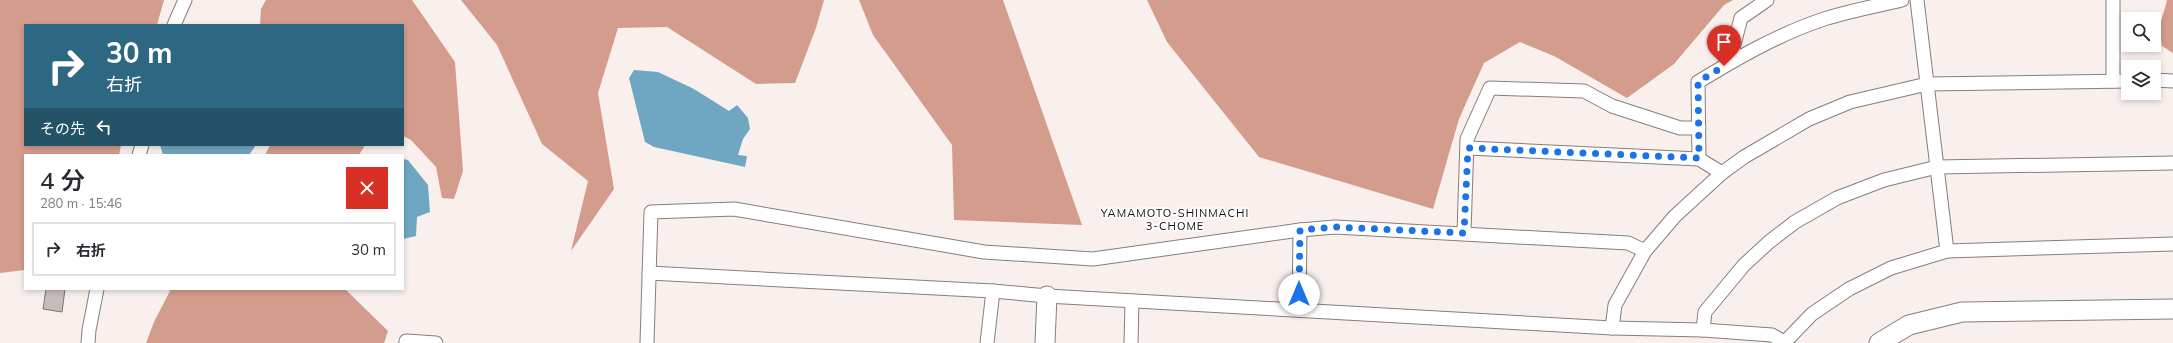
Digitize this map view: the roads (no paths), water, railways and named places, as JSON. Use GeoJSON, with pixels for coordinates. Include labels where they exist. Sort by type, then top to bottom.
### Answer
{"type":"FeatureCollection","features":[{"type":"Feature","properties":{"kind":"street"},"geometry":{"type":"LineString","coordinates":[[174,24],[185,0]]}},
{"type":"Feature","properties":{"kind":"street"},"geometry":{"type":"LineString","coordinates":[[1736,58],[1732,48],[1741,18],[1767,0]]}},
{"type":"Feature","properties":{"kind":"street"},"geometry":{"type":"LineString","coordinates":[[1699,158],[1698,82],[1736,58],[1773,40],[1825,19],[1902,0]]}},
{"type":"Feature","properties":{"kind":"street"},"geometry":{"type":"LineString","coordinates":[[1917,0],[1947,251]]}},
{"type":"Feature","properties":{"kind":"street"},"geometry":{"type":"LineString","coordinates":[[2113,0],[2113,81]]}},
{"type":"Feature","properties":{"kind":"street"},"geometry":{"type":"LineString","coordinates":[[2161,80],[2173,81]]}},
{"type":"Feature","properties":{"kind":"street"},"geometry":{"type":"LineString","coordinates":[[1612,328],[1615,305],[1645,251],[1675,216],[1722,172],[1744,157],[1809,119],[1850,102],[1927,84],[2121,81]]}},
{"type":"Feature","properties":{"kind":"street"},"geometry":{"type":"LineString","coordinates":[[1464,233],[1468,148],[1467,139],[1490,88],[1584,91],[1612,106],[1680,128],[1699,128]]}},
{"type":"Feature","properties":{"kind":"street"},"geometry":{"type":"LineString","coordinates":[[1468,148],[1699,158],[1722,172]]}},
{"type":"Feature","properties":{"kind":"street"},"geometry":{"type":"LineString","coordinates":[[1703,330],[1705,312],[1744,265],[1769,242],[1795,222],[1837,198],[1877,182],[1937,167],[2173,163]]}},
{"type":"Feature","properties":{"kind":"street"},"geometry":{"type":"LineString","coordinates":[[647,343],[651,212],[734,209],[984,252],[1093,259],[1300,230],[1335,227],[1628,243],[1645,251]]}},
{"type":"Feature","properties":{"kind":"street"},"geometry":{"type":"LineString","coordinates":[[1299,310],[1300,230]]}},
{"type":"Feature","properties":{"kind":"street"},"geometry":{"type":"LineString","coordinates":[[649,273],[993,291],[1047,296],[1612,328],[1703,330],[1772,335],[1784,343],[1812,314],[1849,289],[1891,268],[1947,251],[2173,244]]}},
{"type":"Feature","properties":{"kind":"street"},"geometry":{"type":"LineString","coordinates":[[88,343],[97,290]]}},
{"type":"Feature","properties":{"kind":"street"},"geometry":{"type":"LineString","coordinates":[[987,343],[993,291]]}},
{"type":"Feature","properties":{"kind":"street"},"geometry":{"type":"LineString","coordinates":[[1044,343],[1047,296]]}},
{"type":"Feature","properties":{"kind":"street"},"geometry":{"type":"LineString","coordinates":[[1131,343],[1132,300]]}},
{"type":"Feature","properties":{"kind":"street"},"geometry":{"type":"LineString","coordinates":[[1880,343],[1910,325],[1962,312],[2173,308]]}},
{"type":"Feature","properties":{"kind":"street"},"geometry":{"type":"LineString","coordinates":[[406,343],[406,341],[436,343]]}},
{"type":"Feature","properties":{"kind":"water"},"geometry":{"type":"Polygon","coordinates":[[[634,70],[658,72],[694,89],[729,111],[737,105],[748,118],[750,129],[743,139],[738,155],[747,156],[745,167],[654,147],[645,142],[629,78],[634,70]]]}},
{"type":"Feature","properties":{"kind":"water"},"geometry":{"type":"Polygon","coordinates":[[[160,146],[255,146],[250,154],[163,154],[160,146]]]}},
{"type":"Feature","properties":{"kind":"water"},"geometry":{"type":"Polygon","coordinates":[[[404,159],[408,160],[428,185],[430,212],[417,217],[416,236],[404,239],[404,159]]]}},
{"type":"Feature","properties":{"kind":"district","name":"YAMAMOTO-SHINMACHI 3-CHOME"},"geometry":{"type":"Point","coordinates":[1175,219]}}]}
